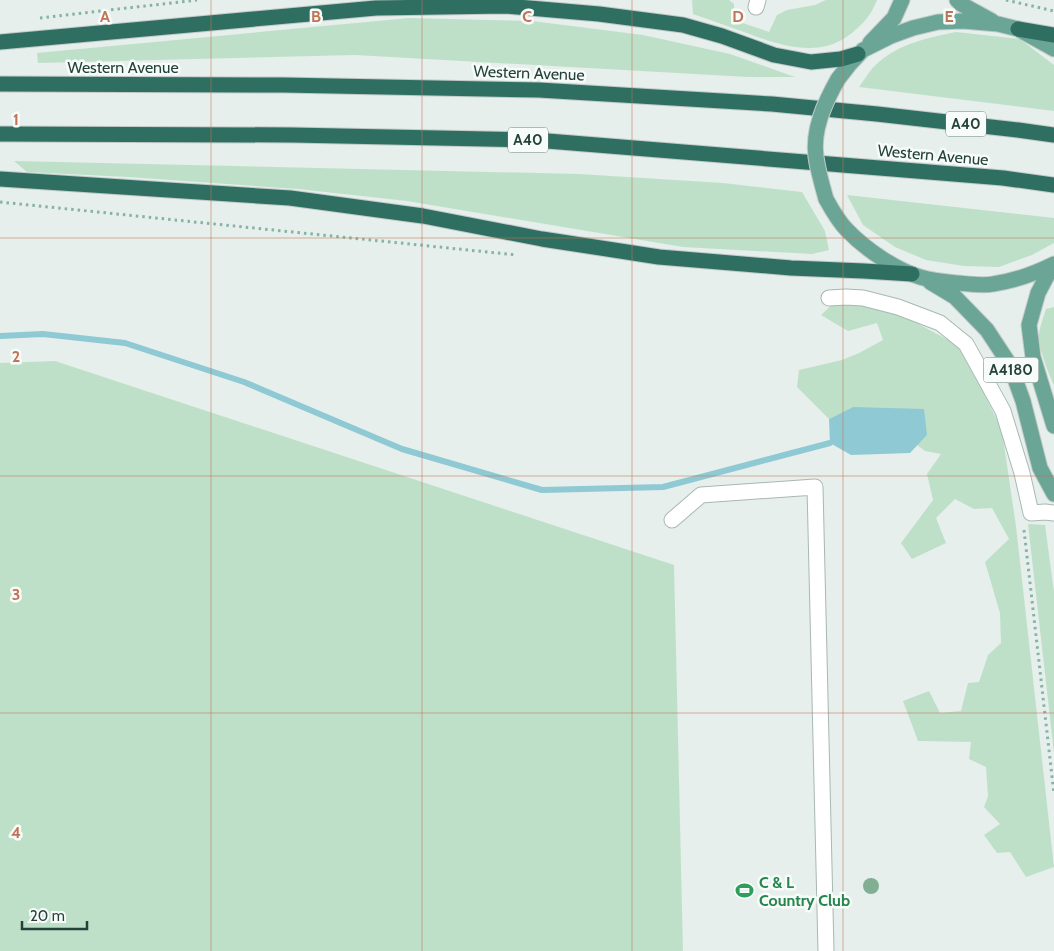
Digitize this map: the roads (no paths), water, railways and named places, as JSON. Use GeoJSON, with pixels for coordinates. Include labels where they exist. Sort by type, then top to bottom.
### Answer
{"type":"FeatureCollection","features":[{"type":"Feature","properties":{"kind":"highway"},"geometry":{"type":"LineString","coordinates":[[0,42],[376,8],[506,6],[599,14],[683,25],[722,36],[774,55],[811,62],[841,59],[861,52]]}},
{"type":"Feature","properties":{"kind":"highway"},"geometry":{"type":"LineString","coordinates":[[1018,29],[1054,35]]}},
{"type":"Feature","properties":{"kind":"highway","name":"Western Avenue"},"geometry":{"type":"LineString","coordinates":[[0,84],[273,85],[539,90],[772,104],[1009,128],[1054,135]]}},
{"type":"Feature","properties":{"kind":"highway","name":"Western Avenue"},"geometry":{"type":"LineString","coordinates":[[0,134],[292,135],[535,140],[994,178],[1054,185]]}},
{"type":"Feature","properties":{"kind":"highway"},"geometry":{"type":"LineString","coordinates":[[0,179],[290,198],[423,216],[542,239],[659,257],[917,276]]}},
{"type":"Feature","properties":{"kind":"main road"},"geometry":{"type":"LineString","coordinates":[[902,0],[894,18],[838,79],[827,98],[819,122],[815,155],[826,199],[834,213],[846,230],[879,257],[917,276],[965,284],[991,284],[1036,273],[1054,265]]}},
{"type":"Feature","properties":{"kind":"main road"},"geometry":{"type":"LineString","coordinates":[[957,0],[998,24]]}},
{"type":"Feature","properties":{"kind":"main road"},"geometry":{"type":"LineString","coordinates":[[861,52],[891,36],[913,28],[938,22],[963,21],[998,24],[1018,29],[1054,49]]}},
{"type":"Feature","properties":{"kind":"main road","name":"A4180"},"geometry":{"type":"LineString","coordinates":[[1054,265],[1038,293],[1029,325],[1033,357],[1051,404],[1054,426]]}},
{"type":"Feature","properties":{"kind":"main road","name":"A4180"},"geometry":{"type":"LineString","coordinates":[[917,276],[955,296],[987,330],[1010,365],[1023,401],[1040,468],[1054,494]]}},
{"type":"Feature","properties":{"kind":"lane"},"geometry":{"type":"LineString","coordinates":[[829,298],[846,296],[862,298],[898,307],[940,323],[966,344],[1003,411],[1022,473],[1031,513],[1054,513]]}},
{"type":"Feature","properties":{"kind":"lane"},"geometry":{"type":"LineString","coordinates":[[672,520],[701,494],[815,487],[826,951]]}},
{"type":"Feature","properties":{"kind":"water"},"geometry":{"type":"Polygon","coordinates":[[[853,407],[924,409],[927,435],[910,453],[851,455],[830,443],[829,419],[853,407]]]}},
{"type":"Feature","properties":{"kind":"waterway"},"geometry":{"type":"LineString","coordinates":[[0,336],[43,334],[125,343],[244,382],[402,449],[542,490],[663,487],[830,443]]}},
{"type":"Feature","properties":{"kind":"place","name":"C & L Country Club"},"geometry":{"type":"Point","coordinates":[745,891]}}]}
